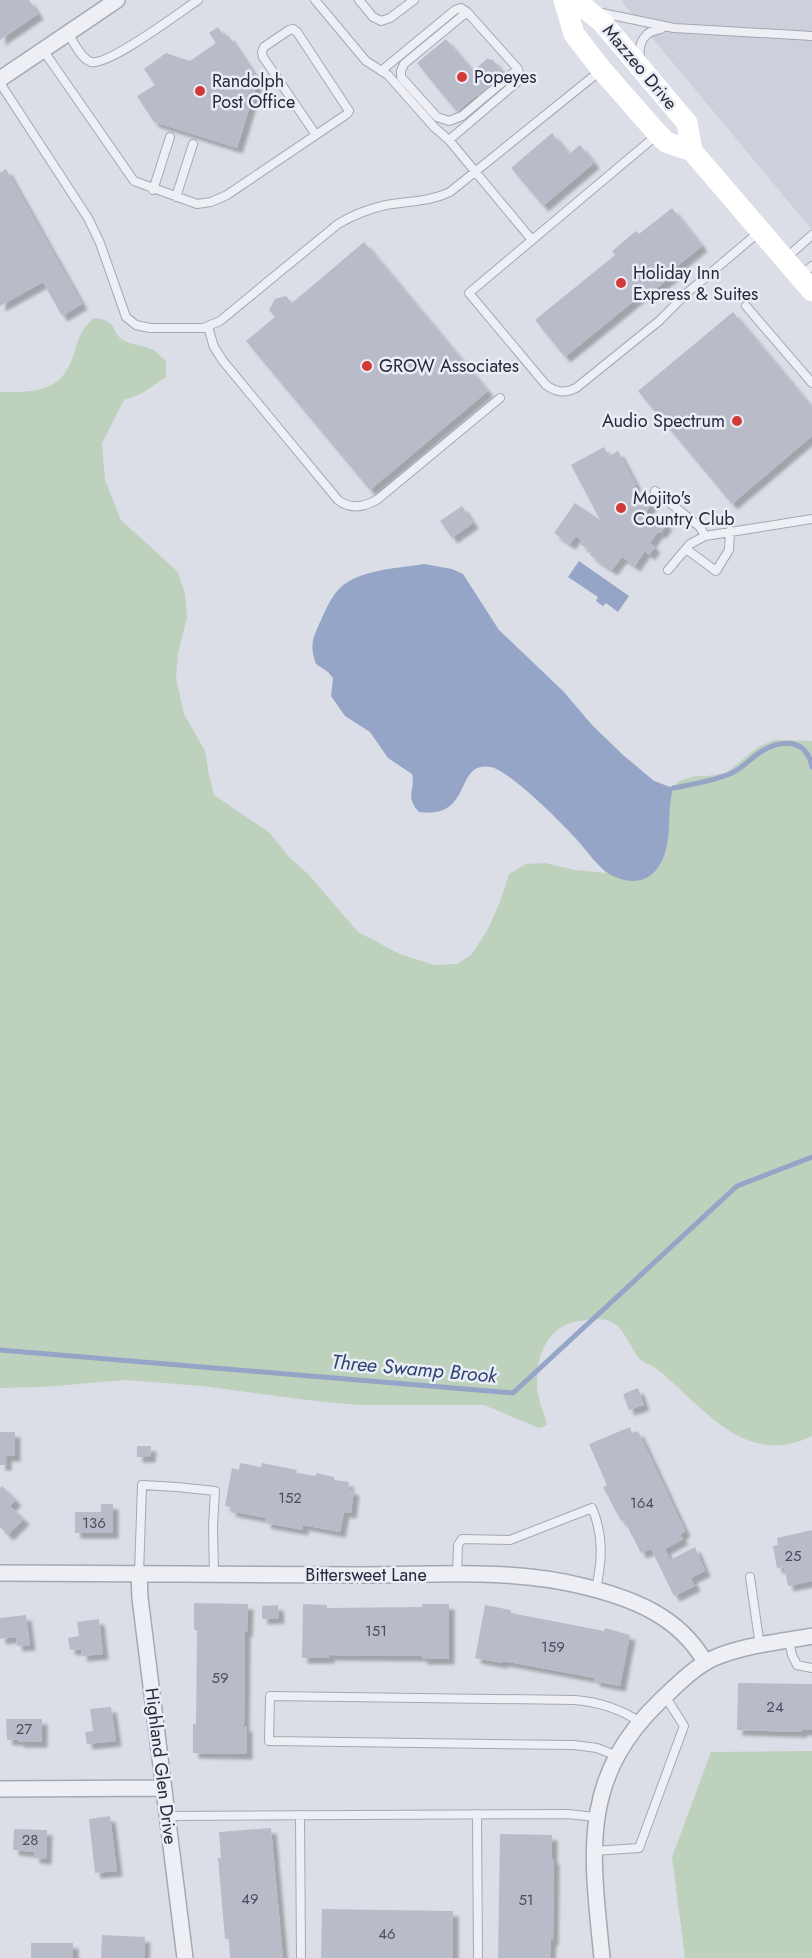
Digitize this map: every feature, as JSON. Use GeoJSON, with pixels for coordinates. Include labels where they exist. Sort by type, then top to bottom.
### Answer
{"type":"FeatureCollection","features":[{"type":"Feature","properties":{"kind":"main road","name":"Mazzeo Drive"},"geometry":{"type":"LineString","coordinates":[[692,151],[666,142],[602,69],[574,34],[567,14],[571,2],[602,22],[645,72],[687,123],[692,151],[784,259],[808,278]]}},
{"type":"Feature","properties":{"kind":"street"},"geometry":{"type":"LineString","coordinates":[[0,81],[117,0]]}},
{"type":"Feature","properties":{"kind":"street","name":"Bittersweet Lane"},"geometry":{"type":"LineString","coordinates":[[0,1573],[526,1577],[596,1589],[629,1600],[665,1618],[688,1637],[705,1662]]}},
{"type":"Feature","properties":{"kind":"street","name":"Highland Glen Drive"},"geometry":{"type":"LineString","coordinates":[[139,1574],[140,1598],[185,1958]]}},
{"type":"Feature","properties":{"kind":"street"},"geometry":{"type":"LineString","coordinates":[[602,1958],[593,1851],[596,1817],[603,1788],[617,1756],[640,1722],[665,1696],[705,1662],[725,1654],[812,1636]]}},
{"type":"Feature","properties":{"kind":"street"},"geometry":{"type":"LineString","coordinates":[[0,1789],[164,1788]]}},
{"type":"Feature","properties":{"kind":"lane"},"geometry":{"type":"LineString","coordinates":[[68,33],[85,59],[91,62],[101,61],[117,55],[198,0]]}},
{"type":"Feature","properties":{"kind":"lane"},"geometry":{"type":"LineString","coordinates":[[315,0],[366,60],[384,68],[404,64]]}},
{"type":"Feature","properties":{"kind":"lane"},"geometry":{"type":"LineString","coordinates":[[359,0],[377,20],[385,21],[414,0]]}},
{"type":"Feature","properties":{"kind":"lane"},"geometry":{"type":"LineString","coordinates":[[571,2],[649,24],[674,28],[812,36]]}},
{"type":"Feature","properties":{"kind":"lane"},"geometry":{"type":"LineString","coordinates":[[384,68],[455,10],[462,9],[467,12],[518,69],[519,77],[516,83],[449,140]]}},
{"type":"Feature","properties":{"kind":"lane"},"geometry":{"type":"LineString","coordinates":[[467,12],[404,64],[400,71],[401,77],[438,117],[449,121],[462,116],[518,69]]}},
{"type":"Feature","properties":{"kind":"lane"},"geometry":{"type":"LineString","coordinates":[[645,72],[639,50],[643,37],[654,30],[674,28]]}},
{"type":"Feature","properties":{"kind":"lane"},"geometry":{"type":"LineString","coordinates":[[43,50],[134,182],[197,204],[217,200],[316,135],[349,111],[293,29],[264,47],[263,57],[316,135]]}},
{"type":"Feature","properties":{"kind":"lane"},"geometry":{"type":"LineString","coordinates":[[384,68],[435,128],[449,140],[532,240]]}},
{"type":"Feature","properties":{"kind":"lane"},"geometry":{"type":"LineString","coordinates":[[0,81],[88,218],[102,249],[126,317],[130,322],[150,328],[208,327],[220,321],[347,219],[377,207],[431,199],[456,188],[602,69]]}},
{"type":"Feature","properties":{"kind":"lane"},"geometry":{"type":"LineString","coordinates":[[658,134],[468,293],[546,385],[561,392],[569,392],[576,388],[659,321],[687,293],[760,231]]}},
{"type":"Feature","properties":{"kind":"lane"},"geometry":{"type":"LineString","coordinates":[[153,190],[170,137]]}},
{"type":"Feature","properties":{"kind":"lane"},"geometry":{"type":"LineString","coordinates":[[176,197],[193,144]]}},
{"type":"Feature","properties":{"kind":"lane"},"geometry":{"type":"LineString","coordinates":[[784,259],[812,235]]}},
{"type":"Feature","properties":{"kind":"lane"},"geometry":{"type":"LineString","coordinates":[[746,306],[812,383]]}},
{"type":"Feature","properties":{"kind":"lane"},"geometry":{"type":"LineString","coordinates":[[208,327],[214,347],[223,361],[338,500],[346,505],[365,506],[378,499],[500,398]]}},
{"type":"Feature","properties":{"kind":"lane"},"geometry":{"type":"LineString","coordinates":[[655,491],[700,527],[705,536]]}},
{"type":"Feature","properties":{"kind":"lane"},"geometry":{"type":"LineString","coordinates":[[668,570],[686,549],[705,536],[812,519]]}},
{"type":"Feature","properties":{"kind":"lane"},"geometry":{"type":"LineString","coordinates":[[686,549],[716,571],[729,550],[730,531]]}},
{"type":"Feature","properties":{"kind":"lane"},"geometry":{"type":"LineString","coordinates":[[139,1574],[142,1485],[215,1491],[214,1574]]}},
{"type":"Feature","properties":{"kind":"lane"},"geometry":{"type":"LineString","coordinates":[[457,1575],[458,1545],[462,1539],[510,1540],[592,1508],[599,1527],[601,1545],[601,1561],[596,1589]]}},
{"type":"Feature","properties":{"kind":"lane"},"geometry":{"type":"LineString","coordinates":[[750,1577],[760,1646]]}},
{"type":"Feature","properties":{"kind":"lane"},"geometry":{"type":"LineString","coordinates":[[789,1641],[797,1665],[812,1668]]}},
{"type":"Feature","properties":{"kind":"lane"},"geometry":{"type":"LineString","coordinates":[[617,1756],[597,1748],[574,1745],[269,1741],[270,1696],[575,1700],[608,1706],[640,1722]]}},
{"type":"Feature","properties":{"kind":"lane"},"geometry":{"type":"LineString","coordinates":[[593,1851],[639,1848],[684,1726],[665,1696]]}},
{"type":"Feature","properties":{"kind":"lane"},"geometry":{"type":"LineString","coordinates":[[167,1816],[568,1814],[596,1817]]}},
{"type":"Feature","properties":{"kind":"lane"},"geometry":{"type":"LineString","coordinates":[[300,1815],[301,1958]]}},
{"type":"Feature","properties":{"kind":"lane"},"geometry":{"type":"LineString","coordinates":[[477,1815],[478,1958]]}},
{"type":"Feature","properties":{"kind":"shaded area"},"geometry":{"type":"Polygon","coordinates":[[[621,0],[812,0],[812,230],[623,3],[621,0]]]}},
{"type":"Feature","properties":{"kind":"green space"},"geometry":{"type":"Polygon","coordinates":[[[94,318],[107,321],[123,340],[153,350],[166,361],[166,377],[141,394],[124,400],[102,443],[105,480],[121,520],[178,572],[185,594],[187,618],[178,653],[176,678],[184,714],[205,751],[214,795],[270,833],[288,856],[308,874],[358,932],[400,954],[434,965],[457,964],[471,955],[487,931],[509,874],[526,864],[545,863],[575,870],[607,873],[634,881],[669,825],[670,800],[673,788],[679,781],[695,776],[726,773],[758,747],[774,740],[812,741],[812,1436],[791,1444],[771,1445],[753,1442],[736,1435],[720,1425],[656,1368],[641,1360],[615,1324],[598,1319],[568,1324],[558,1329],[544,1347],[537,1382],[547,1425],[539,1428],[484,1405],[358,1405],[202,1386],[126,1380],[0,1388],[0,392],[24,392],[46,388],[55,383],[69,366],[86,325],[94,318]]]}},
{"type":"Feature","properties":{"kind":"green space"},"geometry":{"type":"Polygon","coordinates":[[[812,1751],[812,1958],[685,1958],[672,1857],[711,1752],[812,1751]]]}},
{"type":"Feature","properties":{"kind":"water"},"geometry":{"type":"Polygon","coordinates":[[[579,561],[629,596],[618,612],[606,603],[603,606],[596,601],[598,597],[568,577],[579,561]]]}},
{"type":"Feature","properties":{"kind":"water"},"geometry":{"type":"Polygon","coordinates":[[[424,564],[452,569],[463,574],[499,630],[564,692],[592,725],[654,781],[673,788],[664,856],[655,872],[649,877],[635,881],[609,874],[536,800],[511,778],[491,767],[479,767],[472,772],[449,807],[437,812],[419,812],[411,797],[412,774],[388,758],[370,732],[345,716],[331,696],[333,678],[316,664],[312,646],[329,603],[340,588],[357,577],[424,564]]]}},
{"type":"Feature","properties":{"kind":"building"},"geometry":{"type":"Polygon","coordinates":[[[0,0],[29,0],[38,14],[0,40],[0,0]]]}},
{"type":"Feature","properties":{"kind":"building","name":"Randolph Post Office"},"geometry":{"type":"Polygon","coordinates":[[[218,27],[225,37],[228,35],[258,80],[237,148],[154,122],[137,96],[155,85],[144,69],[166,53],[190,61],[216,43],[209,33],[218,27]]]}},
{"type":"Feature","properties":{"kind":"building","name":"Popeyes"},"geometry":{"type":"Polygon","coordinates":[[[446,39],[473,71],[488,58],[492,59],[501,70],[499,72],[501,73],[493,80],[496,83],[457,112],[417,63],[446,39]]]}},
{"type":"Feature","properties":{"kind":"building"},"geometry":{"type":"Polygon","coordinates":[[[552,133],[569,154],[580,145],[594,163],[543,206],[511,168],[552,133]]]}},
{"type":"Feature","properties":{"kind":"building"},"geometry":{"type":"Polygon","coordinates":[[[6,169],[82,304],[62,316],[43,282],[0,306],[0,173],[6,169]]]}},
{"type":"Feature","properties":{"kind":"building","name":"Holiday Inn Express & Suites"},"geometry":{"type":"Polygon","coordinates":[[[672,208],[702,246],[670,272],[673,275],[648,295],[645,292],[565,357],[535,320],[615,255],[612,251],[636,231],[639,234],[672,208]]]}},
{"type":"Feature","properties":{"kind":"building","name":"GROW Associates"},"geometry":{"type":"Polygon","coordinates":[[[364,242],[488,391],[370,490],[246,341],[275,317],[269,310],[275,299],[286,296],[292,303],[364,242]]]}},
{"type":"Feature","properties":{"kind":"building","name":"Audio Spectrum"},"geometry":{"type":"Polygon","coordinates":[[[733,312],[812,407],[812,436],[732,504],[638,391],[733,312]]]}},
{"type":"Feature","properties":{"kind":"building","name":"Mojito's Country Club"},"geometry":{"type":"Polygon","coordinates":[[[604,447],[609,456],[618,451],[636,485],[632,488],[640,503],[644,498],[652,503],[646,512],[667,524],[650,543],[655,547],[649,555],[645,551],[635,566],[622,557],[612,570],[590,555],[592,552],[579,543],[582,541],[576,536],[570,544],[554,533],[575,503],[600,520],[571,465],[604,447]]]}},
{"type":"Feature","properties":{"kind":"building"},"geometry":{"type":"Polygon","coordinates":[[[462,506],[473,523],[452,538],[440,521],[462,506]]]}},
{"type":"Feature","properties":{"kind":"building"},"geometry":{"type":"Polygon","coordinates":[[[638,1388],[644,1405],[629,1410],[623,1394],[638,1388]]]}},
{"type":"Feature","properties":{"kind":"building"},"geometry":{"type":"Polygon","coordinates":[[[630,1427],[632,1433],[638,1431],[685,1531],[680,1535],[683,1539],[665,1549],[670,1560],[695,1547],[705,1571],[691,1578],[695,1586],[674,1596],[651,1549],[641,1553],[624,1520],[621,1521],[603,1487],[607,1485],[589,1444],[630,1427]]]}},
{"type":"Feature","properties":{"kind":"building"},"geometry":{"type":"Polygon","coordinates":[[[0,1432],[15,1432],[15,1456],[6,1456],[6,1465],[0,1465],[0,1432]]]}},
{"type":"Feature","properties":{"kind":"building"},"geometry":{"type":"Polygon","coordinates":[[[137,1446],[151,1446],[150,1457],[137,1457],[137,1446]]]}},
{"type":"Feature","properties":{"kind":"building"},"geometry":{"type":"Polygon","coordinates":[[[240,1463],[261,1467],[262,1463],[297,1470],[296,1473],[316,1476],[316,1473],[334,1477],[334,1480],[349,1482],[348,1489],[354,1490],[351,1513],[344,1512],[340,1532],[303,1525],[303,1530],[265,1523],[266,1518],[230,1511],[231,1507],[225,1506],[232,1468],[239,1470],[240,1463]]]}},
{"type":"Feature","properties":{"kind":"building"},"geometry":{"type":"Polygon","coordinates":[[[2,1486],[16,1500],[10,1506],[24,1519],[8,1535],[0,1527],[0,1488],[2,1486]]]}},
{"type":"Feature","properties":{"kind":"building"},"geometry":{"type":"Polygon","coordinates":[[[101,1504],[113,1504],[113,1533],[75,1533],[75,1512],[101,1512],[101,1504]]]}},
{"type":"Feature","properties":{"kind":"building"},"geometry":{"type":"Polygon","coordinates":[[[812,1530],[812,1581],[788,1586],[784,1567],[777,1568],[773,1546],[778,1545],[777,1538],[812,1530]]]}},
{"type":"Feature","properties":{"kind":"building"},"geometry":{"type":"Polygon","coordinates":[[[194,1603],[248,1604],[247,1632],[245,1631],[244,1726],[247,1726],[247,1754],[193,1753],[193,1724],[196,1724],[197,1630],[194,1630],[194,1603]]]}},
{"type":"Feature","properties":{"kind":"building"},"geometry":{"type":"Polygon","coordinates":[[[303,1604],[327,1605],[327,1608],[422,1607],[422,1604],[449,1604],[449,1659],[422,1659],[422,1656],[329,1655],[329,1658],[302,1658],[303,1604]]]}},
{"type":"Feature","properties":{"kind":"building"},"geometry":{"type":"Polygon","coordinates":[[[278,1605],[279,1618],[262,1619],[262,1606],[278,1605]]]}},
{"type":"Feature","properties":{"kind":"building"},"geometry":{"type":"Polygon","coordinates":[[[485,1605],[511,1610],[511,1613],[604,1631],[605,1628],[630,1635],[620,1686],[594,1681],[595,1678],[475,1658],[485,1605]]]}},
{"type":"Feature","properties":{"kind":"building"},"geometry":{"type":"Polygon","coordinates":[[[26,1615],[30,1645],[17,1646],[16,1637],[0,1639],[0,1618],[26,1615]]]}},
{"type":"Feature","properties":{"kind":"building"},"geometry":{"type":"Polygon","coordinates":[[[99,1619],[103,1654],[82,1656],[81,1649],[70,1650],[68,1638],[79,1636],[77,1622],[99,1619]]]}},
{"type":"Feature","properties":{"kind":"building"},"geometry":{"type":"Polygon","coordinates":[[[738,1683],[812,1684],[812,1730],[802,1730],[802,1732],[737,1730],[738,1683]]]}},
{"type":"Feature","properties":{"kind":"building"},"geometry":{"type":"Polygon","coordinates":[[[111,1707],[116,1741],[87,1744],[85,1732],[93,1731],[90,1709],[111,1707]]]}},
{"type":"Feature","properties":{"kind":"building"},"geometry":{"type":"Polygon","coordinates":[[[6,1719],[42,1719],[42,1742],[7,1740],[6,1719]]]}},
{"type":"Feature","properties":{"kind":"building"},"geometry":{"type":"Polygon","coordinates":[[[110,1816],[117,1871],[95,1873],[89,1819],[110,1816]]]}},
{"type":"Feature","properties":{"kind":"building"},"geometry":{"type":"Polygon","coordinates":[[[271,1828],[283,1958],[230,1958],[229,1939],[225,1939],[218,1858],[221,1858],[219,1832],[271,1828]]]}},
{"type":"Feature","properties":{"kind":"building"},"geometry":{"type":"Polygon","coordinates":[[[14,1829],[47,1830],[46,1859],[34,1858],[34,1852],[13,1850],[14,1829]]]}},
{"type":"Feature","properties":{"kind":"building"},"geometry":{"type":"Polygon","coordinates":[[[500,1834],[552,1835],[553,1940],[551,1940],[550,1958],[498,1958],[500,1834]]]}},
{"type":"Feature","properties":{"kind":"building"},"geometry":{"type":"Polygon","coordinates":[[[322,1909],[453,1911],[453,1958],[321,1958],[322,1909]]]}},
{"type":"Feature","properties":{"kind":"building"},"geometry":{"type":"Polygon","coordinates":[[[102,1935],[145,1937],[144,1958],[101,1958],[102,1935]]]}},
{"type":"Feature","properties":{"kind":"building"},"geometry":{"type":"Polygon","coordinates":[[[31,1943],[73,1943],[73,1958],[31,1958],[31,1943]]]}},
{"type":"Feature","properties":{"kind":"waterway"},"geometry":{"type":"LineString","coordinates":[[673,788],[732,773],[762,751],[778,744],[786,743],[800,747],[805,751],[812,767]]}},
{"type":"Feature","properties":{"kind":"waterway","name":"Three Swamp Brook"},"geometry":{"type":"LineString","coordinates":[[0,1350],[513,1393],[737,1186],[812,1157]]}},
{"type":"Feature","properties":{"kind":"place","name":"Popeyes"},"geometry":{"type":"Point","coordinates":[462,77]}},
{"type":"Feature","properties":{"kind":"place","name":"Randolph Post Office"},"geometry":{"type":"Point","coordinates":[200,91]}},
{"type":"Feature","properties":{"kind":"place","name":"Holiday Inn Express & Suites"},"geometry":{"type":"Point","coordinates":[621,283]}},
{"type":"Feature","properties":{"kind":"place","name":"GROW Associates"},"geometry":{"type":"Point","coordinates":[367,366]}},
{"type":"Feature","properties":{"kind":"place","name":"Audio Spectrum"},"geometry":{"type":"Point","coordinates":[737,421]}},
{"type":"Feature","properties":{"kind":"place","name":"Mojito's Country Club"},"geometry":{"type":"Point","coordinates":[621,508]}}]}
